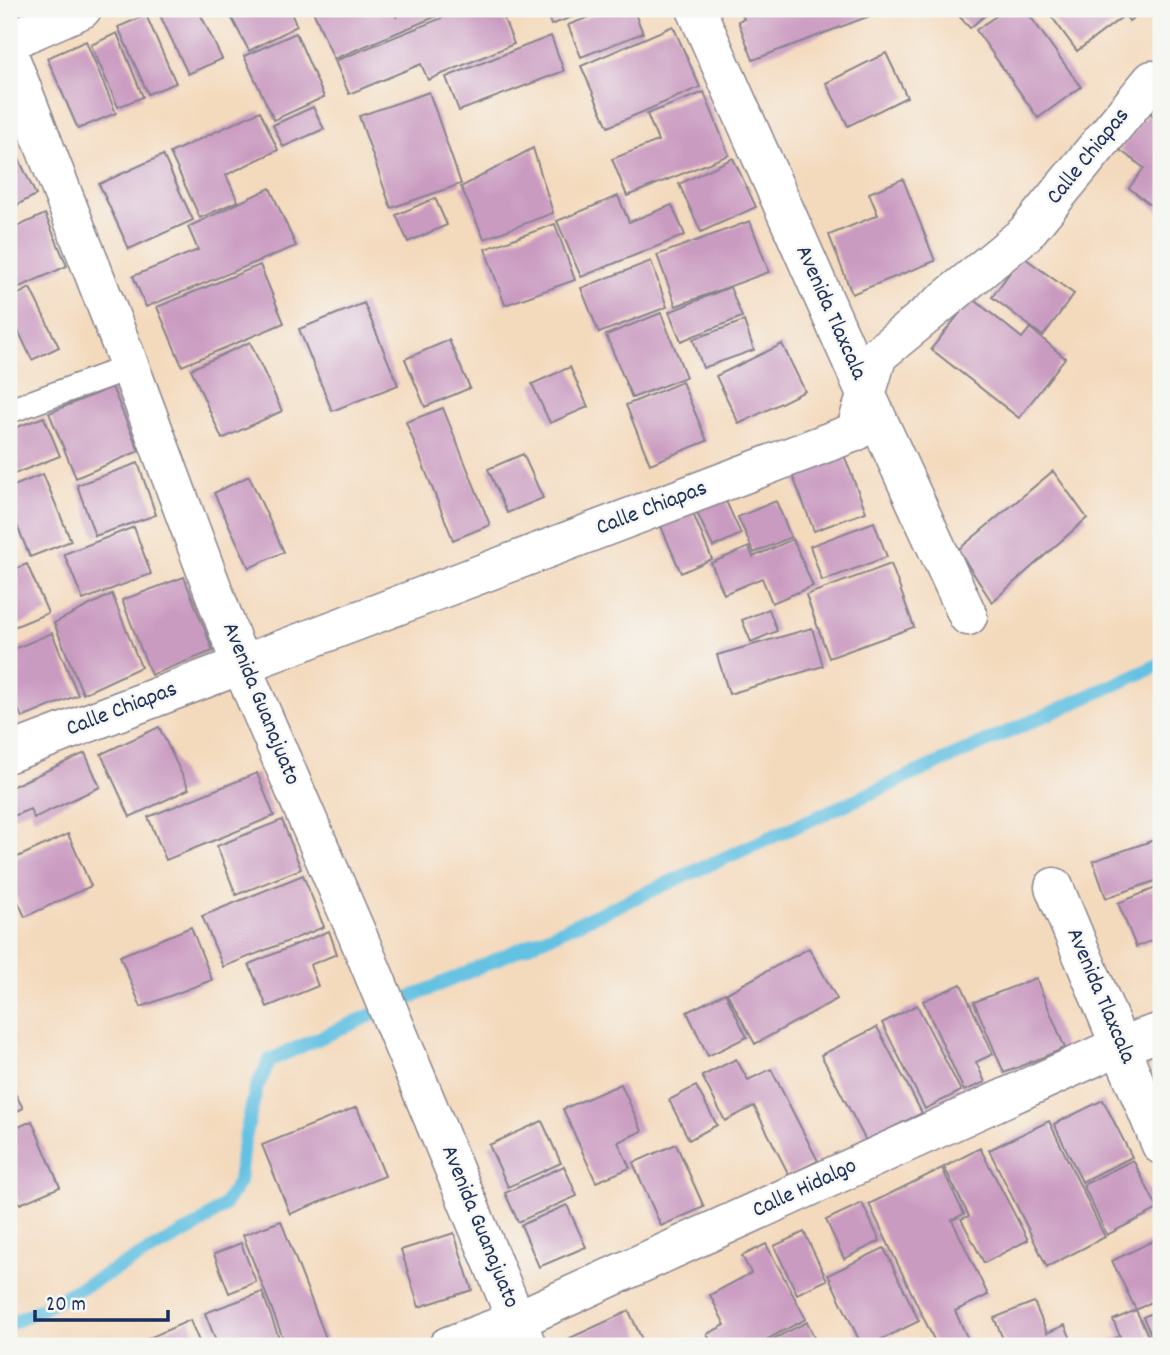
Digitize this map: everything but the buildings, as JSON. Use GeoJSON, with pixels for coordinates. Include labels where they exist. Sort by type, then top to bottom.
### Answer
{"type":"FeatureCollection","features":[{"type":"Feature","properties":{"kind":"street"},"geometry":{"type":"LineString","coordinates":[[9,41],[82,9]]}},
{"type":"Feature","properties":{"kind":"street","name":"Avenida Tlaxcala"},"geometry":{"type":"LineString","coordinates":[[696,9],[867,396],[968,615]]}},
{"type":"Feature","properties":{"kind":"street","name":"Avenida Guanajuato"},"geometry":{"type":"LineString","coordinates":[[9,55],[130,367],[241,665],[357,934],[522,1333]]}},
{"type":"Feature","properties":{"kind":"street","name":"Calle Chiapas"},"geometry":{"type":"LineString","coordinates":[[9,753],[855,432],[878,355],[1025,234],[1152,80]]}},
{"type":"Feature","properties":{"kind":"street","name":"Avenida Tlaxcala"},"geometry":{"type":"LineString","coordinates":[[1054,887],[1161,1145]]}},
{"type":"Feature","properties":{"kind":"street","name":"Calle Hidalgo"},"geometry":{"type":"LineString","coordinates":[[449,1346],[522,1333],[1121,1045],[1161,1032]]}},
{"type":"Feature","properties":{"kind":"lane"},"geometry":{"type":"LineString","coordinates":[[9,411],[130,367]]}},
{"type":"Feature","properties":{"kind":"waterway"},"geometry":{"type":"LineString","coordinates":[[9,1324],[197,1226],[224,1205],[239,1182],[242,1152],[256,1089],[270,1060],[1161,664]]}}]}
